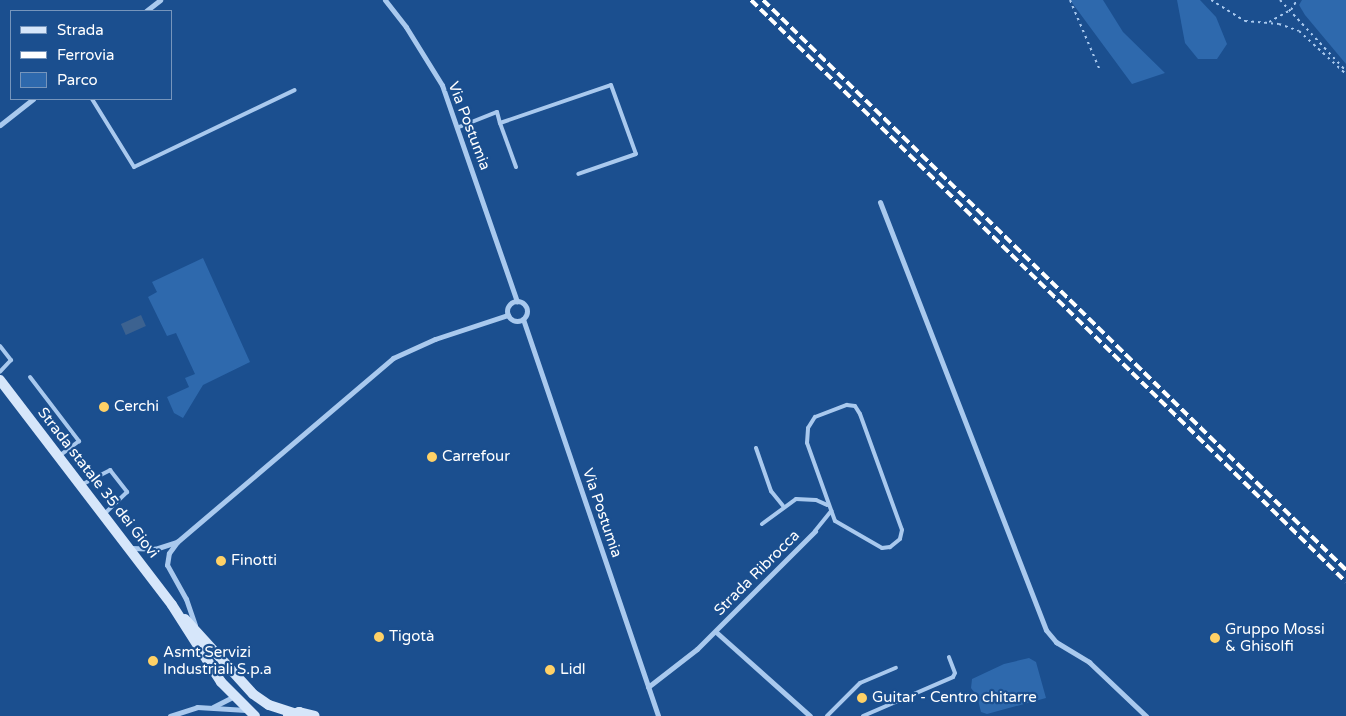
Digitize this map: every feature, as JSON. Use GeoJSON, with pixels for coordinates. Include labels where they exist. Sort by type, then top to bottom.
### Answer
{"type":"FeatureCollection","features":[{"type":"Feature","properties":{"kind":"main road","name":"Strada statale 35 dei Giovi"},"geometry":{"type":"LineString","coordinates":[[0,380],[131,548],[172,605],[204,658],[233,697],[255,716]]}},
{"type":"Feature","properties":{"kind":"main road","name":"Strada statale 35 dei Giovi"},"geometry":{"type":"LineString","coordinates":[[172,605],[261,701],[291,715],[306,712],[315,716]]}},
{"type":"Feature","properties":{"kind":"main road"},"geometry":{"type":"LineString","coordinates":[[233,697],[261,701]]}},
{"type":"Feature","properties":{"kind":"street"},"geometry":{"type":"LineString","coordinates":[[147,10],[160,0]]}},
{"type":"Feature","properties":{"kind":"street","name":"Via Postumia"},"geometry":{"type":"LineString","coordinates":[[385,0],[442,85],[459,127],[517,301]]}},
{"type":"Feature","properties":{"kind":"street"},"geometry":{"type":"LineString","coordinates":[[0,125],[33,100]]}},
{"type":"Feature","properties":{"kind":"street"},"geometry":{"type":"LineString","coordinates":[[880,202],[1046,630],[1064,649],[1089,662],[1146,716]]}},
{"type":"Feature","properties":{"kind":"street"},"geometry":{"type":"LineString","coordinates":[[517,301],[526,308],[523,319],[515,320],[508,315],[509,306],[517,301]]}},
{"type":"Feature","properties":{"kind":"street"},"geometry":{"type":"LineString","coordinates":[[131,548],[155,549],[177,542],[393,358],[435,339],[508,315]]}},
{"type":"Feature","properties":{"kind":"street","name":"Via Postumia"},"geometry":{"type":"LineString","coordinates":[[523,319],[658,716]]}},
{"type":"Feature","properties":{"kind":"street","name":"Strada Ribrocca"},"geometry":{"type":"LineString","coordinates":[[648,687],[672,672],[716,632],[815,531]]}},
{"type":"Feature","properties":{"kind":"street"},"geometry":{"type":"LineString","coordinates":[[177,542],[167,565],[186,599],[196,630]]}},
{"type":"Feature","properties":{"kind":"street","name":"Strada Ribrocca"},"geometry":{"type":"LineString","coordinates":[[716,632],[810,716]]}},
{"type":"Feature","properties":{"kind":"street"},"geometry":{"type":"LineString","coordinates":[[213,707],[233,697]]}},
{"type":"Feature","properties":{"kind":"street"},"geometry":{"type":"LineString","coordinates":[[170,716],[197,707],[246,710]]}},
{"type":"Feature","properties":{"kind":"lane"},"geometry":{"type":"LineString","coordinates":[[500,123],[611,85],[636,154],[578,174]]}},
{"type":"Feature","properties":{"kind":"lane"},"geometry":{"type":"LineString","coordinates":[[93,100],[134,166],[295,90]]}},
{"type":"Feature","properties":{"kind":"lane"},"geometry":{"type":"LineString","coordinates":[[459,127],[497,112],[516,167]]}},
{"type":"Feature","properties":{"kind":"lane"},"geometry":{"type":"LineString","coordinates":[[0,346],[11,360],[0,372]]}},
{"type":"Feature","properties":{"kind":"lane"},"geometry":{"type":"LineString","coordinates":[[30,377],[79,441],[59,456]]}},
{"type":"Feature","properties":{"kind":"lane"},"geometry":{"type":"LineString","coordinates":[[852,405],[860,414],[903,535],[890,547],[882,548],[852,534],[836,521],[831,512],[827,505],[806,435],[815,417],[852,405]]}},
{"type":"Feature","properties":{"kind":"lane"},"geometry":{"type":"LineString","coordinates":[[756,448],[771,491],[782,506]]}},
{"type":"Feature","properties":{"kind":"lane"},"geometry":{"type":"LineString","coordinates":[[81,485],[110,470],[127,492],[104,514]]}},
{"type":"Feature","properties":{"kind":"lane"},"geometry":{"type":"LineString","coordinates":[[762,524],[782,506],[796,499],[816,500],[827,505]]}},
{"type":"Feature","properties":{"kind":"lane"},"geometry":{"type":"LineString","coordinates":[[815,531],[831,512]]}},
{"type":"Feature","properties":{"kind":"lane"},"geometry":{"type":"LineString","coordinates":[[863,716],[953,677],[955,672],[949,657]]}},
{"type":"Feature","properties":{"kind":"lane"},"geometry":{"type":"LineString","coordinates":[[827,716],[860,683],[896,668]]}},
{"type":"Feature","properties":{"kind":"path"},"geometry":{"type":"LineString","coordinates":[[1070,0],[1099,68]]}},
{"type":"Feature","properties":{"kind":"path"},"geometry":{"type":"LineString","coordinates":[[1212,0],[1245,21],[1279,24],[1299,31],[1323,56],[1346,73]]}},
{"type":"Feature","properties":{"kind":"path"},"geometry":{"type":"LineString","coordinates":[[1280,0],[1346,73]]}},
{"type":"Feature","properties":{"kind":"path"},"geometry":{"type":"LineString","coordinates":[[1245,21],[1269,22],[1291,10],[1297,0]]}},
{"type":"Feature","properties":{"kind":"green space"},"geometry":{"type":"Polygon","coordinates":[[[1070,0],[1103,0],[1123,32],[1165,73],[1132,84],[1070,0]]]}},
{"type":"Feature","properties":{"kind":"green space"},"geometry":{"type":"Polygon","coordinates":[[[1177,0],[1200,0],[1216,17],[1227,44],[1217,59],[1198,59],[1185,43],[1177,0]]]}},
{"type":"Feature","properties":{"kind":"green space"},"geometry":{"type":"Polygon","coordinates":[[[1302,0],[1346,0],[1346,64],[1305,15],[1299,5],[1302,0]]]}},
{"type":"Feature","properties":{"kind":"green space"},"geometry":{"type":"Polygon","coordinates":[[[203,258],[250,362],[203,385],[183,418],[174,413],[167,397],[189,387],[185,378],[195,374],[176,333],[167,336],[148,297],[157,292],[152,282],[203,258]]]}},
{"type":"Feature","properties":{"kind":"green space"},"geometry":{"type":"Polygon","coordinates":[[[1029,658],[1036,662],[1046,698],[987,714],[981,712],[977,696],[971,688],[972,679],[1004,664],[1029,658]]]}},
{"type":"Feature","properties":{"kind":"shaded area"},"geometry":{"type":"Polygon","coordinates":[[[141,315],[146,326],[126,335],[121,324],[141,315]]]}},
{"type":"Feature","properties":{"kind":"railway"},"geometry":{"type":"LineString","coordinates":[[751,0],[1346,582]]}},
{"type":"Feature","properties":{"kind":"railway"},"geometry":{"type":"LineString","coordinates":[[763,0],[1346,570]]}},
{"type":"Feature","properties":{"kind":"place","name":"Cerchi"},"geometry":{"type":"Point","coordinates":[104,407]}},
{"type":"Feature","properties":{"kind":"place","name":"Carrefour"},"geometry":{"type":"Point","coordinates":[432,457]}},
{"type":"Feature","properties":{"kind":"place","name":"Finotti"},"geometry":{"type":"Point","coordinates":[221,561]}},
{"type":"Feature","properties":{"kind":"place","name":"Tigotà"},"geometry":{"type":"Point","coordinates":[379,637]}},
{"type":"Feature","properties":{"kind":"place","name":"Gruppo Mossi & Ghisolfi"},"geometry":{"type":"Point","coordinates":[1215,638]}},
{"type":"Feature","properties":{"kind":"place","name":"Asmt Servizi Industriali S.p.a"},"geometry":{"type":"Point","coordinates":[153,661]}},
{"type":"Feature","properties":{"kind":"place","name":"Lidl"},"geometry":{"type":"Point","coordinates":[550,670]}},
{"type":"Feature","properties":{"kind":"place","name":"Guitar - Centro chitarre"},"geometry":{"type":"Point","coordinates":[862,698]}}]}
